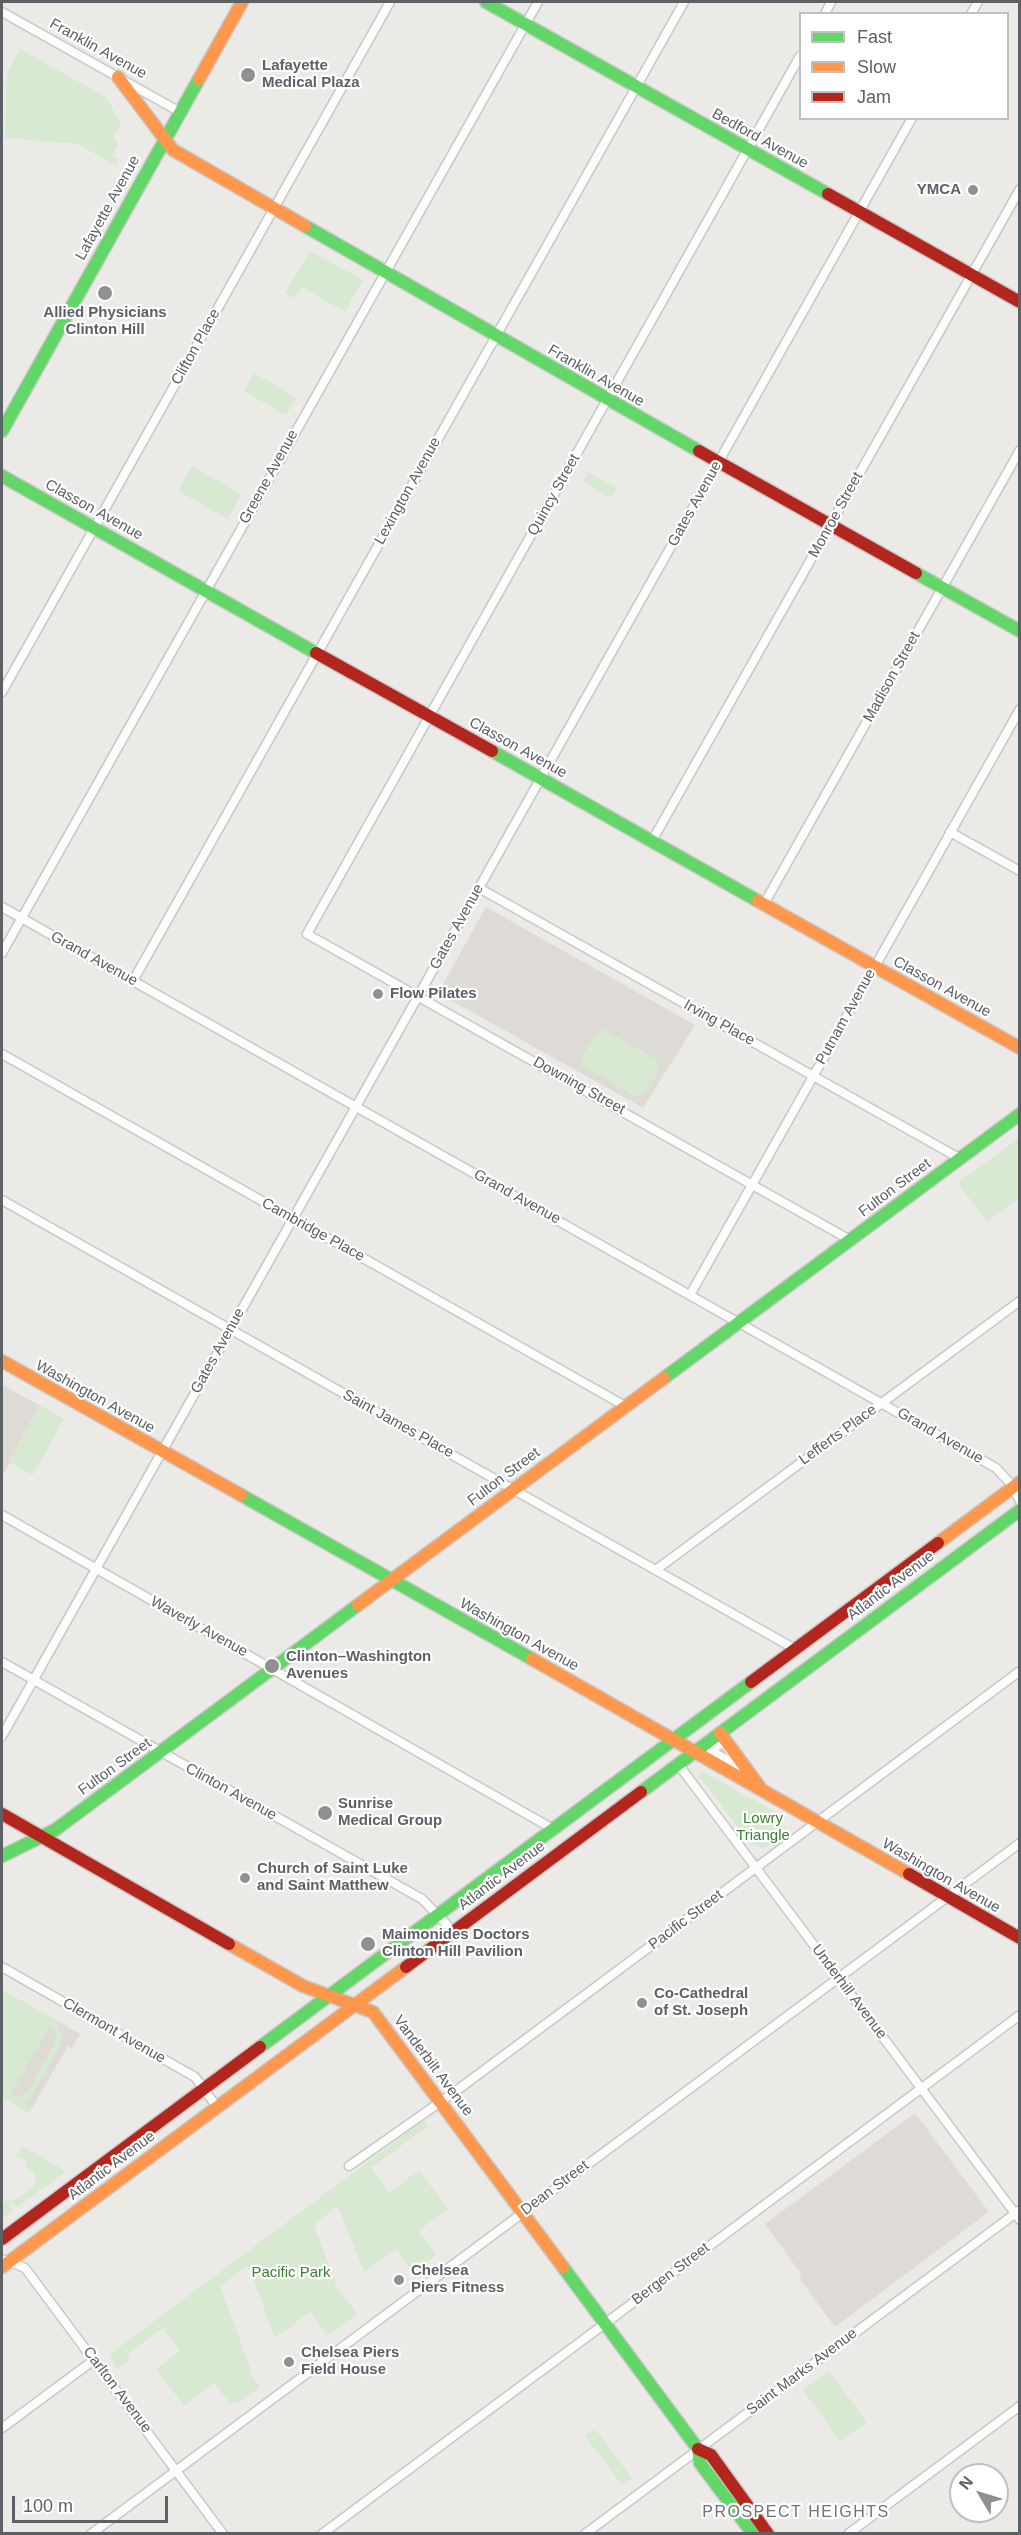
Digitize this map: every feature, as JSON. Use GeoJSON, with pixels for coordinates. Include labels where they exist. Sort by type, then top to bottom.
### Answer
{"type":"FeatureCollection","features":[{"type":"Feature","properties":{"kind":"main road","name":"Bedford Avenue"},"geometry":{"type":"LineString","coordinates":[[486,2],[1020,302]]}},
{"type":"Feature","properties":{"kind":"main road","name":"Lafayette Avenue"},"geometry":{"type":"LineString","coordinates":[[2,431],[180,112],[237,3]]}},
{"type":"Feature","properties":{"kind":"main road","name":"Franklin Avenue"},"geometry":{"type":"LineString","coordinates":[[118,77],[173,150],[607,400],[1020,631]]}},
{"type":"Feature","properties":{"kind":"main road","name":"Classon Avenue"},"geometry":{"type":"LineString","coordinates":[[2,476],[1020,1048]]}},
{"type":"Feature","properties":{"kind":"main road","name":"Fulton Street"},"geometry":{"type":"LineString","coordinates":[[2,1856],[43,1837],[160,1752],[1020,1113]]}},
{"type":"Feature","properties":{"kind":"main road","name":"Washington Avenue"},"geometry":{"type":"LineString","coordinates":[[2,1361],[673,1739],[1020,1938]]}},
{"type":"Feature","properties":{"kind":"main road","name":"Atlantic Avenue"},"geometry":{"type":"LineString","coordinates":[[2,2239],[1016,1484]]}},
{"type":"Feature","properties":{"kind":"main road","name":"Atlantic Avenue"},"geometry":{"type":"LineString","coordinates":[[4,2262],[217,2107],[1020,1510]]}},
{"type":"Feature","properties":{"kind":"main road"},"geometry":{"type":"LineString","coordinates":[[720,1733],[764,1793]]}},
{"type":"Feature","properties":{"kind":"main road","name":"Vanderbilt Avenue"},"geometry":{"type":"LineString","coordinates":[[2,1814],[303,1986],[373,2012],[698,2449],[700,2463],[753,2534]]}},
{"type":"Feature","properties":{"kind":"main road","name":"Vanderbilt Avenue"},"geometry":{"type":"LineString","coordinates":[[698,2449],[711,2455],[768,2534]]}},
{"type":"Feature","properties":{"kind":"street","name":"Clifton Place"},"geometry":{"type":"LineString","coordinates":[[2,692],[390,2]]}},
{"type":"Feature","properties":{"kind":"street","name":"Greene Avenue"},"geometry":{"type":"LineString","coordinates":[[2,953],[538,2]]}},
{"type":"Feature","properties":{"kind":"street","name":"Lexington Avenue"},"geometry":{"type":"LineString","coordinates":[[133,981],[684,2]]}},
{"type":"Feature","properties":{"kind":"street","name":"Franklin Avenue"},"geometry":{"type":"LineString","coordinates":[[2,12],[180,112]]}},
{"type":"Feature","properties":{"kind":"street","name":"Quincy Street"},"geometry":{"type":"LineString","coordinates":[[307,934],[799,60]]}},
{"type":"Feature","properties":{"kind":"street","name":"Gates Avenue"},"geometry":{"type":"LineString","coordinates":[[2,1736],[911,120]]}},
{"type":"Feature","properties":{"kind":"street","name":"Monroe Street"},"geometry":{"type":"LineString","coordinates":[[652,841],[1020,189]]}},
{"type":"Feature","properties":{"kind":"street","name":"Madison Street"},"geometry":{"type":"LineString","coordinates":[[764,904],[1020,450]]}},
{"type":"Feature","properties":{"kind":"street","name":"Putnam Avenue"},"geometry":{"type":"LineString","coordinates":[[690,1295],[1020,709]]}},
{"type":"Feature","properties":{"kind":"street"},"geometry":{"type":"LineString","coordinates":[[950,832],[1020,871]]}},
{"type":"Feature","properties":{"kind":"street","name":"Irving Place"},"geometry":{"type":"LineString","coordinates":[[479,888],[959,1158]]}},
{"type":"Feature","properties":{"kind":"street","name":"Grand Avenue"},"geometry":{"type":"LineString","coordinates":[[2,907],[996,1468],[1016,1484],[1020,1501]]}},
{"type":"Feature","properties":{"kind":"street","name":"Downing Street"},"geometry":{"type":"LineString","coordinates":[[307,934],[850,1240]]}},
{"type":"Feature","properties":{"kind":"street","name":"Cambridge Place"},"geometry":{"type":"LineString","coordinates":[[2,1054],[625,1406]]}},
{"type":"Feature","properties":{"kind":"street","name":"Saint James Place"},"geometry":{"type":"LineString","coordinates":[[2,1200],[795,1649]]}},
{"type":"Feature","properties":{"kind":"street","name":"Lefferts Place"},"geometry":{"type":"LineString","coordinates":[[657,1569],[1020,1301]]}},
{"type":"Feature","properties":{"kind":"street","name":"Waverly Avenue"},"geometry":{"type":"LineString","coordinates":[[2,1515],[553,1828]]}},
{"type":"Feature","properties":{"kind":"street","name":"Clinton Avenue"},"geometry":{"type":"LineString","coordinates":[[2,1662],[422,1899],[453,1931]]}},
{"type":"Feature","properties":{"kind":"street","name":"Pacific Street"},"geometry":{"type":"LineString","coordinates":[[350,2166],[441,2102],[1020,1671]]}},
{"type":"Feature","properties":{"kind":"street","name":"Underhill Avenue"},"geometry":{"type":"LineString","coordinates":[[678,1764],[1018,2215]]}},
{"type":"Feature","properties":{"kind":"street","name":"Dean Street"},"geometry":{"type":"LineString","coordinates":[[91,2534],[1020,1843]]}},
{"type":"Feature","properties":{"kind":"street","name":"Clermont Avenue"},"geometry":{"type":"LineString","coordinates":[[2,1967],[195,2077],[217,2107]]}},
{"type":"Feature","properties":{"kind":"street","name":"Bergen Street"},"geometry":{"type":"LineString","coordinates":[[322,2534],[1020,2015]]}},
{"type":"Feature","properties":{"kind":"street","name":"Saint Marks Avenue"},"geometry":{"type":"LineString","coordinates":[[585,2534],[1018,2215]]}},
{"type":"Feature","properties":{"kind":"street","name":"Carlton Avenue"},"geometry":{"type":"LineString","coordinates":[[4,2262],[27,2270],[223,2534]]}},
{"type":"Feature","properties":{"kind":"street"},"geometry":{"type":"LineString","coordinates":[[2,2428],[94,2360]]}},
{"type":"Feature","properties":{"kind":"street"},"geometry":{"type":"LineString","coordinates":[[848,2534],[1020,2406]]}},
{"type":"Feature","properties":{"kind":"shaded area"},"geometry":{"type":"Polygon","coordinates":[[[486,907],[695,1025],[643,1108],[438,993],[486,907]]]}},
{"type":"Feature","properties":{"kind":"shaded area"},"geometry":{"type":"Polygon","coordinates":[[[2,1385],[41,1406],[2,1477],[2,1385]]]}},
{"type":"Feature","properties":{"kind":"shaded area"},"geometry":{"type":"Polygon","coordinates":[[[2,1990],[80,2034],[72,2048],[68,2046],[29,2113],[2,2097],[2,1990]]]}},
{"type":"Feature","properties":{"kind":"shaded area"},"geometry":{"type":"Polygon","coordinates":[[[915,2113],[989,2212],[835,2327],[799,2278],[802,2275],[765,2224],[915,2113]]]}},
{"type":"Feature","properties":{"kind":"green space"},"geometry":{"type":"Polygon","coordinates":[[[20,49],[106,97],[121,124],[114,137],[118,145],[112,156],[118,159],[116,166],[78,144],[5,138],[7,74],[20,49]]]}},
{"type":"Feature","properties":{"kind":"green space"},"geometry":{"type":"Polygon","coordinates":[[[310,251],[363,280],[345,312],[302,287],[294,298],[285,293],[310,251]]]}},
{"type":"Feature","properties":{"kind":"green space"},"geometry":{"type":"Polygon","coordinates":[[[254,373],[297,398],[286,415],[244,391],[254,373]]]}},
{"type":"Feature","properties":{"kind":"green space"},"geometry":{"type":"Polygon","coordinates":[[[192,466],[241,494],[228,519],[178,491],[192,466]]]}},
{"type":"Feature","properties":{"kind":"green space"},"geometry":{"type":"Polygon","coordinates":[[[588,472],[617,488],[611,498],[583,482],[588,472]]]}},
{"type":"Feature","properties":{"kind":"green space"},"geometry":{"type":"Polygon","coordinates":[[[605,1030],[656,1059],[659,1070],[645,1094],[635,1096],[583,1066],[582,1056],[598,1031],[605,1030]]]}},
{"type":"Feature","properties":{"kind":"green space"},"geometry":{"type":"Polygon","coordinates":[[[1019,1138],[1019,1198],[987,1222],[958,1183],[1019,1138]]]}},
{"type":"Feature","properties":{"kind":"green space"},"geometry":{"type":"Polygon","coordinates":[[[39,1405],[64,1419],[33,1475],[8,1461],[39,1405]]]}},
{"type":"Feature","properties":{"kind":"green space","name":"Lowry Triangle"},"geometry":{"type":"Polygon","coordinates":[[[704,1772],[778,1814],[783,1826],[779,1840],[763,1848],[750,1843],[702,1780],[696,1778],[704,1772]]]}},
{"type":"Feature","properties":{"kind":"green space"},"geometry":{"type":"Polygon","coordinates":[[[2,1990],[54,2019],[62,2033],[62,2042],[27,2105],[32,2108],[29,2113],[2,2097],[2,1990]],[[50,2025],[11,2095],[20,2096],[28,2091],[55,2043],[56,2034],[50,2025]]]}},
{"type":"Feature","properties":{"kind":"green space","name":"Pacific Park"},"geometry":{"type":"Polygon","coordinates":[[[424,2120],[428,2126],[371,2168],[389,2193],[419,2170],[448,2209],[418,2231],[436,2255],[413,2273],[396,2249],[364,2272],[338,2206],[314,2224],[336,2285],[357,2314],[328,2336],[310,2312],[275,2338],[248,2266],[220,2286],[251,2370],[249,2372],[260,2387],[237,2403],[230,2404],[214,2383],[184,2406],[156,2369],[180,2351],[163,2328],[127,2354],[130,2359],[117,2369],[110,2354],[424,2120]]]}},
{"type":"Feature","properties":{"kind":"green space"},"geometry":{"type":"Polygon","coordinates":[[[22,2146],[66,2171],[18,2207],[11,2203],[9,2208],[13,2210],[2,2219],[2,2202],[17,2199],[33,2187],[36,2180],[35,2173],[26,2167],[26,2160],[16,2156],[22,2146]]]}},
{"type":"Feature","properties":{"kind":"green space"},"geometry":{"type":"Polygon","coordinates":[[[829,2371],[867,2422],[840,2441],[803,2390],[829,2371]]]}},
{"type":"Feature","properties":{"kind":"green space"},"geometry":{"type":"Polygon","coordinates":[[[595,2429],[632,2478],[622,2485],[585,2436],[595,2429]]]}},
{"type":"Feature","properties":{"kind":"traffic: fast"},"geometry":{"type":"LineString","coordinates":[[486,2],[828,194]]}},
{"type":"Feature","properties":{"kind":"traffic: fast"},"geometry":{"type":"LineString","coordinates":[[2,431],[199,79]]}},
{"type":"Feature","properties":{"kind":"traffic: fast"},"geometry":{"type":"LineString","coordinates":[[305,226],[699,451]]}},
{"type":"Feature","properties":{"kind":"traffic: fast"},"geometry":{"type":"LineString","coordinates":[[2,476],[316,653]]}},
{"type":"Feature","properties":{"kind":"traffic: fast"},"geometry":{"type":"LineString","coordinates":[[916,573],[1020,631]]}},
{"type":"Feature","properties":{"kind":"traffic: fast"},"geometry":{"type":"LineString","coordinates":[[492,751],[758,901]]}},
{"type":"Feature","properties":{"kind":"traffic: fast"},"geometry":{"type":"LineString","coordinates":[[664,1378],[1020,1114]]}},
{"type":"Feature","properties":{"kind":"traffic: fast"},"geometry":{"type":"LineString","coordinates":[[241,1495],[532,1659]]}},
{"type":"Feature","properties":{"kind":"traffic: fast"},"geometry":{"type":"LineString","coordinates":[[641,1792],[1020,1510]]}},
{"type":"Feature","properties":{"kind":"traffic: fast"},"geometry":{"type":"LineString","coordinates":[[2,1856],[55,1830],[358,1605]]}},
{"type":"Feature","properties":{"kind":"traffic: fast"},"geometry":{"type":"LineString","coordinates":[[260,2047],[751,1682]]}},
{"type":"Feature","properties":{"kind":"traffic: fast"},"geometry":{"type":"LineString","coordinates":[[563,2267],[698,2449],[700,2463],[753,2534]]}},
{"type":"Feature","properties":{"kind":"traffic: slow"},"geometry":{"type":"LineString","coordinates":[[199,79],[242,2]]}},
{"type":"Feature","properties":{"kind":"traffic: slow"},"geometry":{"type":"LineString","coordinates":[[118,77],[173,150],[305,226]]}},
{"type":"Feature","properties":{"kind":"traffic: slow"},"geometry":{"type":"LineString","coordinates":[[758,901],[1020,1048]]}},
{"type":"Feature","properties":{"kind":"traffic: slow"},"geometry":{"type":"LineString","coordinates":[[2,1361],[241,1495]]}},
{"type":"Feature","properties":{"kind":"traffic: slow"},"geometry":{"type":"LineString","coordinates":[[358,1605],[664,1378]]}},
{"type":"Feature","properties":{"kind":"traffic: slow"},"geometry":{"type":"LineString","coordinates":[[938,1543],[1020,1482]]}},
{"type":"Feature","properties":{"kind":"traffic: slow"},"geometry":{"type":"LineString","coordinates":[[532,1659],[909,1874]]}},
{"type":"Feature","properties":{"kind":"traffic: slow"},"geometry":{"type":"LineString","coordinates":[[720,1733],[761,1789]]}},
{"type":"Feature","properties":{"kind":"traffic: slow"},"geometry":{"type":"LineString","coordinates":[[229,1944],[303,1986],[373,2012],[563,2267]]}},
{"type":"Feature","properties":{"kind":"traffic: slow"},"geometry":{"type":"LineString","coordinates":[[2,2267],[406,1967]]}},
{"type":"Feature","properties":{"kind":"traffic: jam"},"geometry":{"type":"LineString","coordinates":[[828,194],[1020,302]]}},
{"type":"Feature","properties":{"kind":"traffic: jam"},"geometry":{"type":"LineString","coordinates":[[699,451],[916,573]]}},
{"type":"Feature","properties":{"kind":"traffic: jam"},"geometry":{"type":"LineString","coordinates":[[316,653],[492,751]]}},
{"type":"Feature","properties":{"kind":"traffic: jam"},"geometry":{"type":"LineString","coordinates":[[751,1682],[938,1543]]}},
{"type":"Feature","properties":{"kind":"traffic: jam"},"geometry":{"type":"LineString","coordinates":[[406,1967],[641,1792]]}},
{"type":"Feature","properties":{"kind":"traffic: jam"},"geometry":{"type":"LineString","coordinates":[[2,1814],[229,1944]]}},
{"type":"Feature","properties":{"kind":"traffic: jam"},"geometry":{"type":"LineString","coordinates":[[909,1874],[1020,1938]]}},
{"type":"Feature","properties":{"kind":"traffic: jam"},"geometry":{"type":"LineString","coordinates":[[2,2239],[260,2047]]}},
{"type":"Feature","properties":{"kind":"traffic: jam"},"geometry":{"type":"LineString","coordinates":[[698,2449],[711,2455],[768,2534]]}},
{"type":"Feature","properties":{"kind":"place","name":"Lafayette Medical Plaza"},"geometry":{"type":"Point","coordinates":[248,75]}},
{"type":"Feature","properties":{"kind":"place","name":"YMCA"},"geometry":{"type":"Point","coordinates":[973,190]}},
{"type":"Feature","properties":{"kind":"place","name":"Allied Physicians Clinton Hill"},"geometry":{"type":"Point","coordinates":[105,293]}},
{"type":"Feature","properties":{"kind":"place","name":"Flow Pilates"},"geometry":{"type":"Point","coordinates":[378,994]}},
{"type":"Feature","properties":{"kind":"place","name":"Clinton–Washington Avenues"},"geometry":{"type":"Point","coordinates":[272,1666]}},
{"type":"Feature","properties":{"kind":"place","name":"Sunrise Medical Group"},"geometry":{"type":"Point","coordinates":[325,1813]}},
{"type":"Feature","properties":{"kind":"place","name":"Church of Saint Luke and Saint Matthew"},"geometry":{"type":"Point","coordinates":[245,1878]}},
{"type":"Feature","properties":{"kind":"place","name":"Maimonides Doctors Clinton Hill Pavilion"},"geometry":{"type":"Point","coordinates":[368,1944]}},
{"type":"Feature","properties":{"kind":"place","name":"Co-Cathedral of St. Joseph"},"geometry":{"type":"Point","coordinates":[642,2003]}},
{"type":"Feature","properties":{"kind":"place","name":"Chelsea Piers Fitness"},"geometry":{"type":"Point","coordinates":[399,2280]}},
{"type":"Feature","properties":{"kind":"place","name":"Chelsea Piers Field House"},"geometry":{"type":"Point","coordinates":[289,2362]}},
{"type":"Feature","properties":{"kind":"district","name":"PROSPECT HEIGHTS"},"geometry":{"type":"Point","coordinates":[796,2513]}}]}
